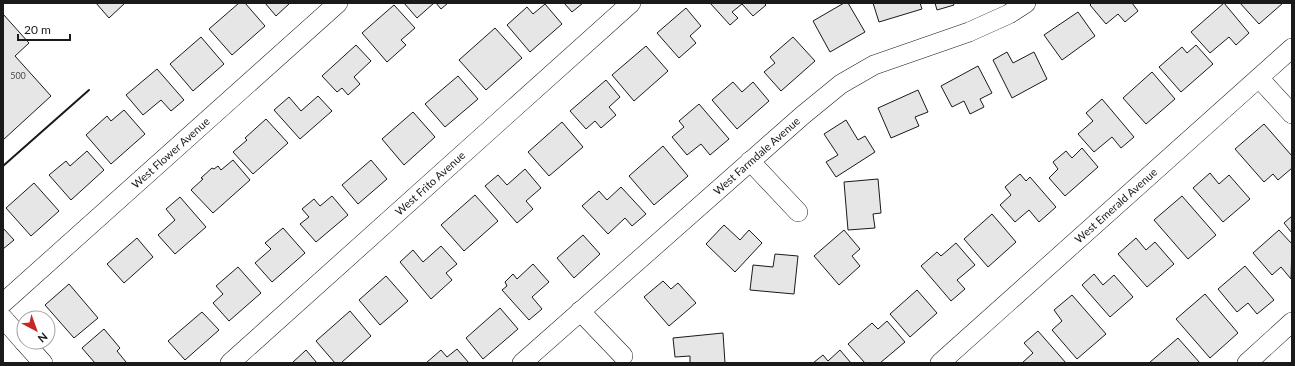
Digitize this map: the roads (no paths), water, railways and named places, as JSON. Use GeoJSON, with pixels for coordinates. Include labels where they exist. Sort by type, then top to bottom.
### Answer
{"type":"FeatureCollection","features":[{"type":"Feature","properties":{"kind":"street","name":"West Flower Avenue"},"geometry":{"type":"LineString","coordinates":[[3,303],[338,3]]}},
{"type":"Feature","properties":{"kind":"street","name":"West Frito Avenue"},"geometry":{"type":"LineString","coordinates":[[230,363],[631,3]]}},
{"type":"Feature","properties":{"kind":"street","name":"West Farmdale Avenue"},"geometry":{"type":"LineString","coordinates":[[522,363],[750,161],[840,84],[874,65],[969,32],[1009,14],[1026,3]]}},
{"type":"Feature","properties":{"kind":"street","name":"West Emerald Avenue"},"geometry":{"type":"LineString","coordinates":[[940,363],[1292,48]]}},
{"type":"Feature","properties":{"kind":"street"},"geometry":{"type":"LineString","coordinates":[[1259,78],[1292,114]]}},
{"type":"Feature","properties":{"kind":"street"},"geometry":{"type":"LineString","coordinates":[[750,161],[798,212]]}},
{"type":"Feature","properties":{"kind":"street"},"geometry":{"type":"LineString","coordinates":[[580,311],[623,356]]}},
{"type":"Feature","properties":{"kind":"street"},"geometry":{"type":"LineString","coordinates":[[3,318],[16,333]]}},
{"type":"Feature","properties":{"kind":"street"},"geometry":{"type":"LineString","coordinates":[[1246,363],[1292,322]]}},
{"type":"Feature","properties":{"kind":"street"},"geometry":{"type":"LineString","coordinates":[[31,350],[43,363]]}}]}
